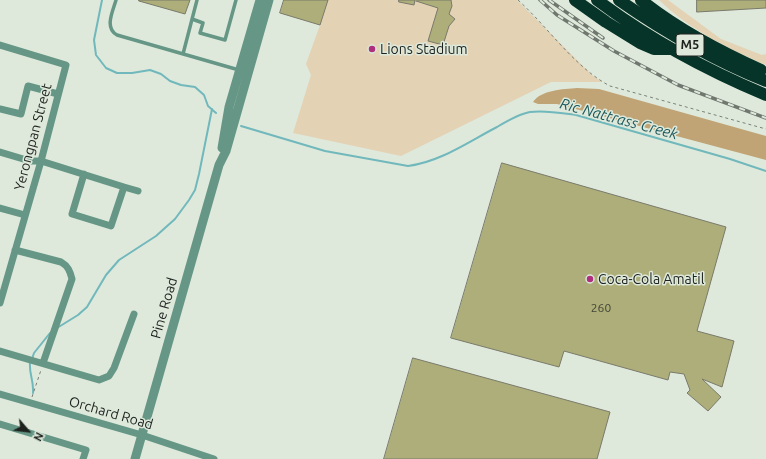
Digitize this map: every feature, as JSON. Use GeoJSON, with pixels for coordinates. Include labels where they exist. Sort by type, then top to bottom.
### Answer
{"type":"FeatureCollection","features":[{"type":"Feature","properties":{"kind":"highway"},"geometry":{"type":"LineString","coordinates":[[575,0],[606,22],[647,46],[654,49],[671,49]]}},
{"type":"Feature","properties":{"kind":"highway","name":"M5"},"geometry":{"type":"LineString","coordinates":[[597,0],[671,49],[766,95]]}},
{"type":"Feature","properties":{"kind":"highway","name":"M5"},"geometry":{"type":"LineString","coordinates":[[620,0],[656,25],[683,41],[766,81]]}},
{"type":"Feature","properties":{"kind":"highway"},"geometry":{"type":"LineString","coordinates":[[641,0],[665,18],[700,39],[766,72]]}},
{"type":"Feature","properties":{"kind":"street","name":"Pine Road"},"geometry":{"type":"LineString","coordinates":[[220,165],[228,107],[260,0]]}},
{"type":"Feature","properties":{"kind":"street","name":"Pine Road"},"geometry":{"type":"LineString","coordinates":[[135,459],[269,0]]}},
{"type":"Feature","properties":{"kind":"street","name":"Yerongpan Street"},"geometry":{"type":"LineString","coordinates":[[0,45],[66,65],[41,161],[0,303]]}},
{"type":"Feature","properties":{"kind":"street"},"geometry":{"type":"LineString","coordinates":[[0,109],[20,114],[28,86],[58,94]]}},
{"type":"Feature","properties":{"kind":"street"},"geometry":{"type":"LineString","coordinates":[[0,152],[30,161],[41,161],[138,191]]}},
{"type":"Feature","properties":{"kind":"street"},"geometry":{"type":"LineString","coordinates":[[84,174],[72,214],[112,226],[124,187]]}},
{"type":"Feature","properties":{"kind":"street"},"geometry":{"type":"LineString","coordinates":[[0,208],[25,216]]}},
{"type":"Feature","properties":{"kind":"street"},"geometry":{"type":"LineString","coordinates":[[15,250],[61,262],[66,265],[71,272],[72,279],[43,364]]}},
{"type":"Feature","properties":{"kind":"street"},"geometry":{"type":"LineString","coordinates":[[0,351],[99,380],[109,376],[114,368],[134,314]]}},
{"type":"Feature","properties":{"kind":"street","name":"Orchard Road"},"geometry":{"type":"LineString","coordinates":[[0,394],[142,435],[214,459]]}},
{"type":"Feature","properties":{"kind":"street"},"geometry":{"type":"LineString","coordinates":[[0,424],[86,450],[83,459]]}},
{"type":"Feature","properties":{"kind":"lane"},"geometry":{"type":"LineString","coordinates":[[116,0],[110,27],[112,32],[117,35],[248,72]]}},
{"type":"Feature","properties":{"kind":"lane"},"geometry":{"type":"LineString","coordinates":[[183,54],[197,0]]}},
{"type":"Feature","properties":{"kind":"lane"},"geometry":{"type":"LineString","coordinates":[[192,19],[204,23],[200,33],[225,40],[236,0]]}},
{"type":"Feature","properties":{"kind":"path"},"geometry":{"type":"LineString","coordinates":[[518,0],[579,64],[592,76],[606,84],[766,129]]}},
{"type":"Feature","properties":{"kind":"path"},"geometry":{"type":"LineString","coordinates":[[30,403],[43,364]]}},
{"type":"Feature","properties":{"kind":"shaded area"},"geometry":{"type":"Polygon","coordinates":[[[284,0],[517,0],[592,75],[602,82],[551,82],[401,156],[293,133],[311,75],[306,64],[320,25],[280,13],[284,0]]]}},
{"type":"Feature","properties":{"kind":"shaded area"},"geometry":{"type":"Polygon","coordinates":[[[659,0],[668,0],[721,39],[762,55],[766,54],[766,65],[723,45],[696,29],[659,0]]]}},
{"type":"Feature","properties":{"kind":"shaded area"},"geometry":{"type":"Polygon","coordinates":[[[577,88],[599,89],[766,136],[766,160],[557,104],[538,104],[533,102],[541,95],[547,93],[577,88]]]}},
{"type":"Feature","properties":{"kind":"building"},"geometry":{"type":"Polygon","coordinates":[[[139,0],[190,0],[185,14],[139,0]]]}},
{"type":"Feature","properties":{"kind":"building"},"geometry":{"type":"Polygon","coordinates":[[[284,0],[328,0],[320,25],[280,13],[284,0]]]}},
{"type":"Feature","properties":{"kind":"building"},"geometry":{"type":"Polygon","coordinates":[[[399,0],[415,0],[414,5],[399,2],[399,0]]]}},
{"type":"Feature","properties":{"kind":"building"},"geometry":{"type":"Polygon","coordinates":[[[451,0],[452,6],[449,14],[455,19],[449,26],[443,45],[428,41],[438,8],[416,1],[451,0]]]}},
{"type":"Feature","properties":{"kind":"building"},"geometry":{"type":"Polygon","coordinates":[[[697,0],[766,0],[766,8],[697,12],[697,0]]]}},
{"type":"Feature","properties":{"kind":"building","name":"Coca-Cola Amatil"},"geometry":{"type":"Polygon","coordinates":[[[502,163],[726,227],[697,331],[734,341],[722,387],[702,379],[721,397],[708,411],[687,393],[690,390],[684,374],[670,372],[668,380],[564,351],[559,367],[451,338],[502,163]]]}},
{"type":"Feature","properties":{"kind":"building"},"geometry":{"type":"Polygon","coordinates":[[[413,358],[610,412],[597,459],[384,459],[413,358]]]}},
{"type":"Feature","properties":{"kind":"waterway","name":"Ric Nattrass Creek"},"geometry":{"type":"LineString","coordinates":[[102,0],[94,40],[96,55],[106,68],[117,73],[132,73],[150,70],[161,74],[170,81],[181,85],[195,87],[204,95],[208,106],[216,113]]}},
{"type":"Feature","properties":{"kind":"waterway"},"geometry":{"type":"LineString","coordinates":[[57,328],[78,315],[87,307],[106,275],[119,260],[156,236],[175,219],[189,200],[195,190],[212,109]]}},
{"type":"Feature","properties":{"kind":"waterway","name":"Ric Nattrass Creek"},"geometry":{"type":"LineString","coordinates":[[241,126],[325,151],[408,166],[420,164],[443,156],[522,114],[536,111],[553,112],[576,115],[730,159],[766,171]]}},
{"type":"Feature","properties":{"kind":"waterway"},"geometry":{"type":"LineString","coordinates":[[32,359],[34,353],[50,333]]}},
{"type":"Feature","properties":{"kind":"waterway"},"geometry":{"type":"LineString","coordinates":[[30,363],[33,393]]}},
{"type":"Feature","properties":{"kind":"railway"},"geometry":{"type":"LineString","coordinates":[[540,0],[557,15],[614,51],[678,85],[766,118]]}},
{"type":"Feature","properties":{"kind":"railway"},"geometry":{"type":"LineString","coordinates":[[549,0],[603,38]]}},
{"type":"Feature","properties":{"kind":"place","name":"Lions Stadium"},"geometry":{"type":"Point","coordinates":[372,49]}},
{"type":"Feature","properties":{"kind":"place","name":"Coca-Cola Amatil"},"geometry":{"type":"Point","coordinates":[590,279]}}]}
